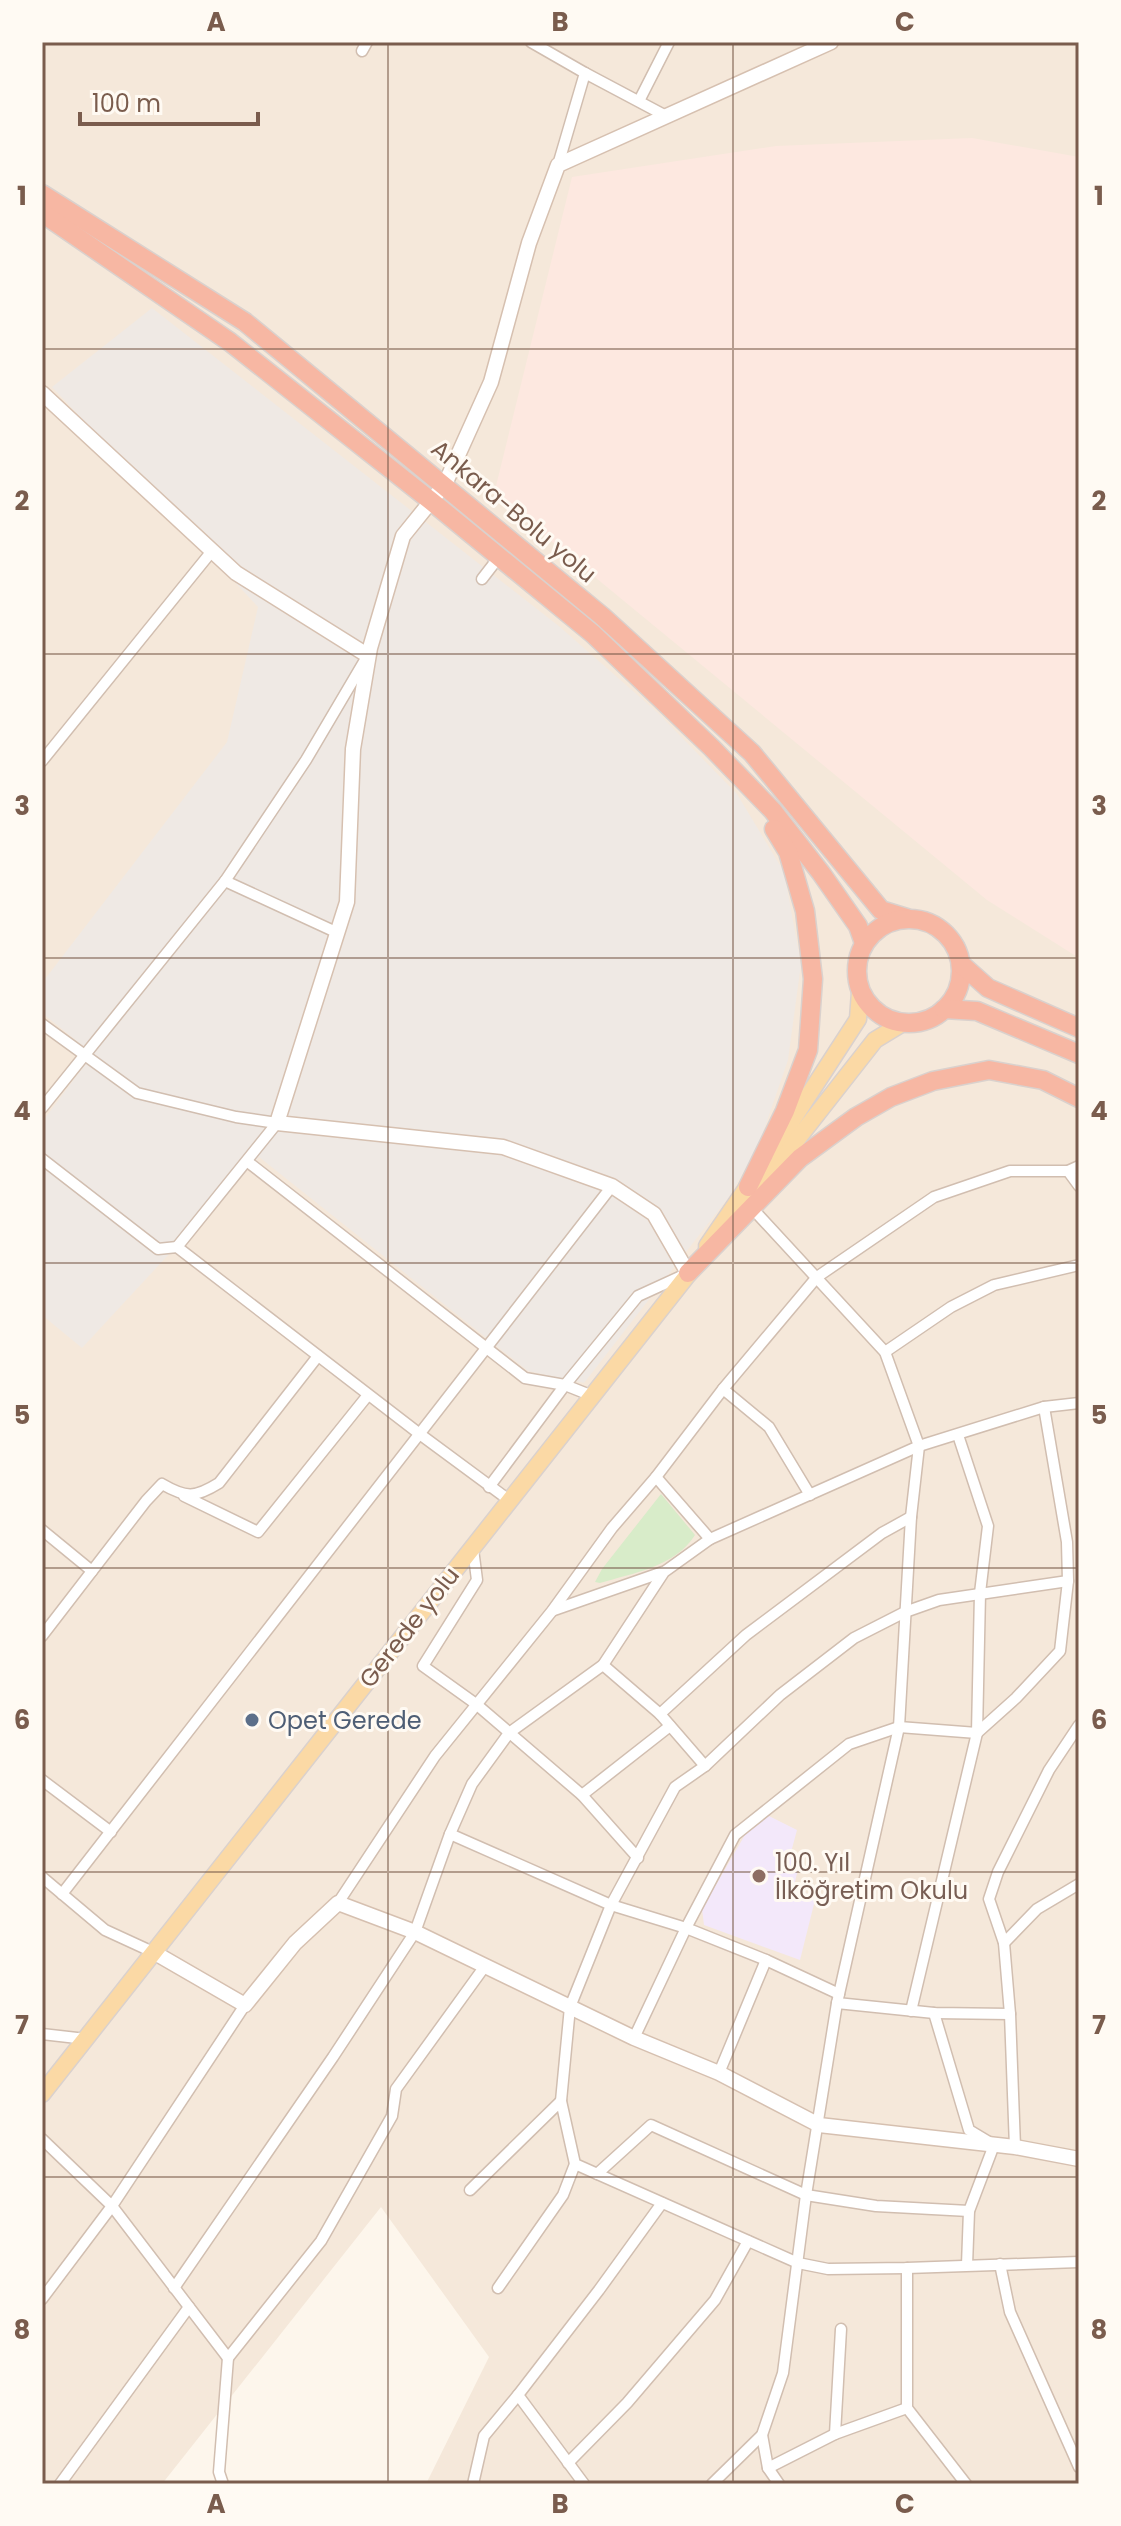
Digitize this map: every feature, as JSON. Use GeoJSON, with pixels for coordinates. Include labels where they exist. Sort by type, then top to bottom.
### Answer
{"type":"FeatureCollection","features":[{"type":"Feature","properties":{"kind":"highway","name":"Ankara-Bolu yolu"},"geometry":{"type":"LineString","coordinates":[[42,194],[245,322],[445,484],[602,616],[752,753],[881,910],[907,918]]}},
{"type":"Feature","properties":{"kind":"highway","name":"Ankara-Bolu yolu"},"geometry":{"type":"LineString","coordinates":[[42,213],[230,342],[593,634],[773,811],[858,926],[864,943]]}},
{"type":"Feature","properties":{"kind":"highway"},"geometry":{"type":"LineString","coordinates":[[746,782],[788,852],[805,911],[813,979],[808,1050],[747,1199]]}},
{"type":"Feature","properties":{"kind":"highway"},"geometry":{"type":"LineString","coordinates":[[907,918],[936,926],[948,936],[961,964],[957,988],[944,1009],[932,1018],[903,1023],[877,1013],[860,992],[856,975],[864,943],[883,926],[907,918]]}},
{"type":"Feature","properties":{"kind":"highway"},"geometry":{"type":"LineString","coordinates":[[961,964],[988,988],[1079,1028]]}},
{"type":"Feature","properties":{"kind":"highway"},"geometry":{"type":"LineString","coordinates":[[944,1009],[977,1011],[1079,1054]]}},
{"type":"Feature","properties":{"kind":"highway"},"geometry":{"type":"LineString","coordinates":[[688,1273],[747,1199],[856,1117],[891,1097],[933,1081],[989,1070],[1043,1080],[1079,1098]]}},
{"type":"Feature","properties":{"kind":"main road"},"geometry":{"type":"LineString","coordinates":[[747,1199],[858,1019],[860,992]]}},
{"type":"Feature","properties":{"kind":"main road"},"geometry":{"type":"LineString","coordinates":[[747,1199],[875,1040],[903,1023]]}},
{"type":"Feature","properties":{"kind":"main road","name":"Gerede yolu"},"geometry":{"type":"LineString","coordinates":[[42,2094],[688,1273]]}},
{"type":"Feature","properties":{"kind":"street"},"geometry":{"type":"LineString","coordinates":[[531,42],[666,116]]}},
{"type":"Feature","properties":{"kind":"street"},"geometry":{"type":"LineString","coordinates":[[639,101],[669,42]]}},
{"type":"Feature","properties":{"kind":"street"},"geometry":{"type":"LineString","coordinates":[[558,165],[831,42]]}},
{"type":"Feature","properties":{"kind":"street"},"geometry":{"type":"LineString","coordinates":[[177,1247],[277,1123],[347,902],[353,749],[367,655],[403,536],[445,484],[491,382],[529,243],[558,165],[585,73]]}},
{"type":"Feature","properties":{"kind":"street"},"geometry":{"type":"LineString","coordinates":[[42,393],[236,573],[367,655]]}},
{"type":"Feature","properties":{"kind":"street"},"geometry":{"type":"LineString","coordinates":[[42,761],[212,551]]}},
{"type":"Feature","properties":{"kind":"street"},"geometry":{"type":"LineString","coordinates":[[482,579],[499,557]]}},
{"type":"Feature","properties":{"kind":"street"},"geometry":{"type":"LineString","coordinates":[[42,1108],[225,881],[306,760],[367,655]]}},
{"type":"Feature","properties":{"kind":"street"},"geometry":{"type":"LineString","coordinates":[[225,881],[338,933]]}},
{"type":"Feature","properties":{"kind":"street"},"geometry":{"type":"LineString","coordinates":[[42,1024],[137,1093],[236,1117],[503,1147],[612,1186],[654,1214],[688,1273],[638,1296],[565,1385],[489,1487]]}},
{"type":"Feature","properties":{"kind":"street"},"geometry":{"type":"LineString","coordinates":[[42,1159],[158,1249],[177,1247],[509,1500]]}},
{"type":"Feature","properties":{"kind":"street"},"geometry":{"type":"LineString","coordinates":[[248,1162],[525,1378],[565,1385],[590,1395]]}},
{"type":"Feature","properties":{"kind":"street"},"geometry":{"type":"LineString","coordinates":[[42,2299],[112,2206],[245,2005],[295,1943],[338,1903],[435,1756],[552,1611],[612,1528],[817,1277],[934,1197],[1010,1171],[1068,1171],[1079,1166]]}},
{"type":"Feature","properties":{"kind":"street"},"geometry":{"type":"LineString","coordinates":[[1068,1171],[1079,1186]]}},
{"type":"Feature","properties":{"kind":"street"},"geometry":{"type":"LineString","coordinates":[[62,1894],[612,1186]]}},
{"type":"Feature","properties":{"kind":"street"},"geometry":{"type":"LineString","coordinates":[[712,2484],[762,2435],[783,2373],[806,2195],[838,1998],[899,1727],[911,1517],[919,1446],[885,1352],[747,1199]]}},
{"type":"Feature","properties":{"kind":"street"},"geometry":{"type":"LineString","coordinates":[[885,1352],[951,1307],[994,1285],[1079,1265]]}},
{"type":"Feature","properties":{"kind":"street"},"geometry":{"type":"LineString","coordinates":[[182,1495],[200,1493],[219,1483],[318,1356]]}},
{"type":"Feature","properties":{"kind":"street"},"geometry":{"type":"LineString","coordinates":[[723,1389],[769,1427],[810,1495]]}},
{"type":"Feature","properties":{"kind":"street"},"geometry":{"type":"LineString","coordinates":[[42,1636],[162,1484],[258,1532],[368,1395]]}},
{"type":"Feature","properties":{"kind":"street"},"geometry":{"type":"LineString","coordinates":[[552,1611],[664,1572],[710,1539],[919,1446],[1044,1407],[1079,1403]]}},
{"type":"Feature","properties":{"kind":"street"},"geometry":{"type":"LineString","coordinates":[[634,2038],[686,1928],[735,1835],[849,1744],[899,1727],[977,1733],[1016,1698],[1060,1651],[1068,1581],[1067,1542],[1044,1407]]}},
{"type":"Feature","properties":{"kind":"street"},"geometry":{"type":"LineString","coordinates":[[911,2011],[977,1733],[980,1593],[988,1526],[958,1435]]}},
{"type":"Feature","properties":{"kind":"street"},"geometry":{"type":"LineString","coordinates":[[656,1477],[710,1539]]}},
{"type":"Feature","properties":{"kind":"street"},"geometry":{"type":"LineString","coordinates":[[660,1714],[746,1635],[882,1533],[911,1517]]}},
{"type":"Feature","properties":{"kind":"street"},"geometry":{"type":"LineString","coordinates":[[42,1530],[92,1571]]}},
{"type":"Feature","properties":{"kind":"street"},"geometry":{"type":"LineString","coordinates":[[472,1547],[477,1580],[423,1666],[476,1704],[582,1795],[638,1858]]}},
{"type":"Feature","properties":{"kind":"street"},"geometry":{"type":"LineString","coordinates":[[174,2288],[415,1932],[450,1834],[472,1784],[509,1733],[603,1665],[664,1572]]}},
{"type":"Feature","properties":{"kind":"street"},"geometry":{"type":"LineString","coordinates":[[498,2288],[563,2195],[575,2164],[561,2101],[570,2007],[611,1905],[675,1787],[705,1766],[780,1695],[854,1638],[905,1612],[939,1600],[1068,1581]]}},
{"type":"Feature","properties":{"kind":"street"},"geometry":{"type":"LineString","coordinates":[[603,1665],[660,1714],[705,1766]]}},
{"type":"Feature","properties":{"kind":"street"},"geometry":{"type":"LineString","coordinates":[[1015,2147],[1004,1943],[989,1899],[998,1872],[1049,1770],[1079,1725]]}},
{"type":"Feature","properties":{"kind":"street"},"geometry":{"type":"LineString","coordinates":[[582,1795],[670,1726]]}},
{"type":"Feature","properties":{"kind":"street"},"geometry":{"type":"LineString","coordinates":[[42,1780],[111,1832]]}},
{"type":"Feature","properties":{"kind":"street"},"geometry":{"type":"LineString","coordinates":[[450,1834],[611,1905],[686,1928],[766,1960],[838,1998],[911,2011],[1010,2014]]}},
{"type":"Feature","properties":{"kind":"street"},"geometry":{"type":"LineString","coordinates":[[42,1877],[105,1930],[155,1953],[245,2005]]}},
{"type":"Feature","properties":{"kind":"street"},"geometry":{"type":"LineString","coordinates":[[1004,1943],[1037,1909],[1079,1884]]}},
{"type":"Feature","properties":{"kind":"street"},"geometry":{"type":"LineString","coordinates":[[338,1903],[415,1932],[634,2038],[719,2073],[819,2125],[1015,2147],[1079,2159]]}},
{"type":"Feature","properties":{"kind":"street"},"geometry":{"type":"LineString","coordinates":[[719,2073],[766,1960]]}},
{"type":"Feature","properties":{"kind":"street"},"geometry":{"type":"LineString","coordinates":[[223,2484],[219,2472],[228,2358],[321,2241],[392,2116],[396,2089],[485,1966]]}},
{"type":"Feature","properties":{"kind":"street"},"geometry":{"type":"LineString","coordinates":[[934,2013],[969,2130],[994,2145]]}},
{"type":"Feature","properties":{"kind":"street"},"geometry":{"type":"LineString","coordinates":[[42,2034],[86,2039]]}},
{"type":"Feature","properties":{"kind":"street"},"geometry":{"type":"LineString","coordinates":[[470,2190],[561,2101]]}},
{"type":"Feature","properties":{"kind":"street"},"geometry":{"type":"LineString","coordinates":[[597,2174],[651,2125],[806,2195],[876,2206],[969,2211]]}},
{"type":"Feature","properties":{"kind":"street"},"geometry":{"type":"LineString","coordinates":[[42,2139],[112,2206],[228,2358]]}},
{"type":"Feature","properties":{"kind":"street"},"geometry":{"type":"LineString","coordinates":[[967,2265],[969,2211],[994,2145]]}},
{"type":"Feature","properties":{"kind":"street"},"geometry":{"type":"LineString","coordinates":[[575,2164],[798,2263],[828,2269],[1079,2262]]}},
{"type":"Feature","properties":{"kind":"street"},"geometry":{"type":"LineString","coordinates":[[473,2484],[484,2436],[599,2290],[662,2203]]}},
{"type":"Feature","properties":{"kind":"street"},"geometry":{"type":"LineString","coordinates":[[568,2463],[627,2403],[715,2300],[748,2241]]}},
{"type":"Feature","properties":{"kind":"street"},"geometry":{"type":"LineString","coordinates":[[1000,2264],[1010,2312],[1079,2467]]}},
{"type":"Feature","properties":{"kind":"street"},"geometry":{"type":"LineString","coordinates":[[907,2268],[907,2408],[966,2484]]}},
{"type":"Feature","properties":{"kind":"street"},"geometry":{"type":"LineString","coordinates":[[60,2484],[189,2307]]}},
{"type":"Feature","properties":{"kind":"street"},"geometry":{"type":"LineString","coordinates":[[835,2434],[841,2329]]}},
{"type":"Feature","properties":{"kind":"street"},"geometry":{"type":"LineString","coordinates":[[518,2395],[584,2484]]}},
{"type":"Feature","properties":{"kind":"street"},"geometry":{"type":"LineString","coordinates":[[768,2468],[835,2434],[907,2408]]}},
{"type":"Feature","properties":{"kind":"street"},"geometry":{"type":"LineString","coordinates":[[762,2435],[768,2468],[779,2484]]}},
{"type":"Feature","properties":{"kind":"shaded area"},"geometry":{"type":"Polygon","coordinates":[[[42,42],[1079,42],[1079,2484],[426,2484],[489,2357],[381,2207],[162,2484],[42,2484],[42,42]]]}},
{"type":"Feature","properties":{"kind":"shaded area"},"geometry":{"type":"Polygon","coordinates":[[[972,138],[1079,157],[1079,958],[987,900],[494,494],[572,177],[776,146],[972,138]]]}},
{"type":"Feature","properties":{"kind":"shaded area"},"geometry":{"type":"Polygon","coordinates":[[[152,308],[560,627],[658,713],[737,794],[784,872],[801,964],[788,1060],[757,1150],[728,1198],[584,1383],[528,1371],[259,1157],[82,1348],[42,1315],[42,1122],[93,1054],[42,1013],[42,983],[227,742],[258,607],[52,387],[152,308]]]}},
{"type":"Feature","properties":{"kind":"shaded area","name":"100. Yıl İlköğretim Okulu"},"geometry":{"type":"Polygon","coordinates":[[[767,1815],[797,1830],[790,1856],[800,1861],[793,1890],[816,1896],[800,1960],[704,1925],[702,1909],[746,1833],[767,1815]]]}},
{"type":"Feature","properties":{"kind":"green space"},"geometry":{"type":"Polygon","coordinates":[[[661,1494],[695,1535],[687,1546],[665,1562],[626,1576],[595,1582],[602,1569],[661,1494]]]}},
{"type":"Feature","properties":{"kind":"place","name":"Opet Gerede"},"geometry":{"type":"Point","coordinates":[252,1720]}},
{"type":"Feature","properties":{"kind":"place","name":"100. Yıl İlköğretim Okulu"},"geometry":{"type":"Point","coordinates":[759,1876]}}]}
